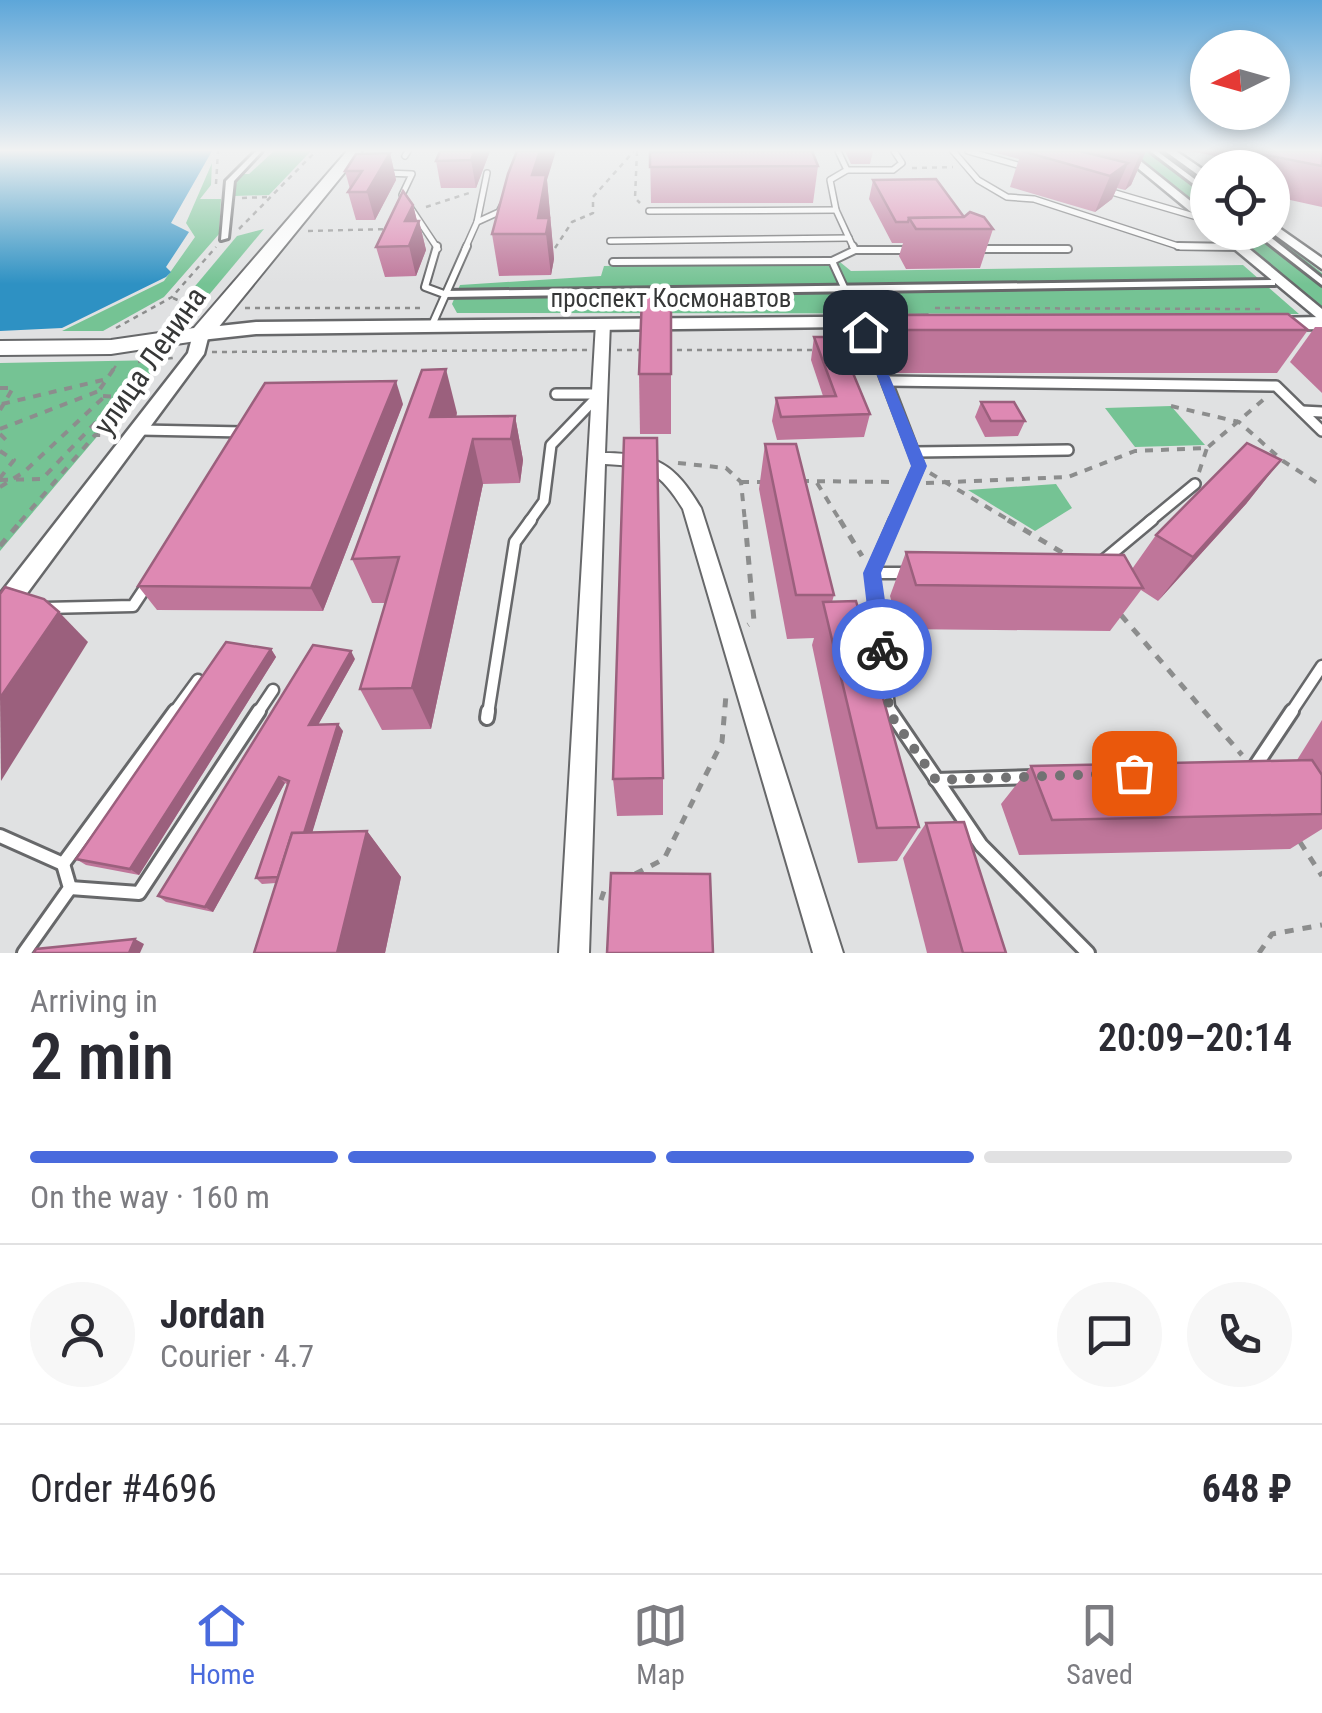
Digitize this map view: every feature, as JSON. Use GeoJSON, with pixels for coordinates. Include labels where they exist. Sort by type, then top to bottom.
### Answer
{"type":"FeatureCollection","features":[{"type":"Feature","properties":{"kind":"main road","name":"улица Ленина"},"geometry":{"type":"LineString","coordinates":[[208,342],[328,195]]}},
{"type":"Feature","properties":{"kind":"main road"},"geometry":{"type":"LineString","coordinates":[[1248,324],[1322,320]]}},
{"type":"Feature","properties":{"kind":"main road","name":"проспект Космонавтов"},"geometry":{"type":"LineString","coordinates":[[208,342],[256,328],[950,322]]}},
{"type":"Feature","properties":{"kind":"main road"},"geometry":{"type":"LineString","coordinates":[[0,348],[95,341],[139,345],[208,342]]}},
{"type":"Feature","properties":{"kind":"street"},"geometry":{"type":"LineString","coordinates":[[224,238],[228,198]]}},
{"type":"Feature","properties":{"kind":"street"},"geometry":{"type":"LineString","coordinates":[[1290,241],[1322,265]]}},
{"type":"Feature","properties":{"kind":"street"},"geometry":{"type":"LineString","coordinates":[[1243,250],[1322,320]]}},
{"type":"Feature","properties":{"kind":"street"},"geometry":{"type":"LineString","coordinates":[[1281,250],[1322,282]]}},
{"type":"Feature","properties":{"kind":"street"},"geometry":{"type":"LineString","coordinates":[[444,294],[1272,283]]}},
{"type":"Feature","properties":{"kind":"street"},"geometry":{"type":"LineString","coordinates":[[574,953],[603,323]]}},
{"type":"Feature","properties":{"kind":"street","name":"улица Ленина"},"geometry":{"type":"LineString","coordinates":[[7,610],[208,342]]}},
{"type":"Feature","properties":{"kind":"street"},"geometry":{"type":"LineString","coordinates":[[597,458],[643,460],[671,474],[692,508],[828,953]]}},
{"type":"Feature","properties":{"kind":"lane"},"geometry":{"type":"LineString","coordinates":[[402,195],[438,248],[425,286],[444,294]]}},
{"type":"Feature","properties":{"kind":"lane"},"geometry":{"type":"LineString","coordinates":[[432,326],[477,222],[483,204],[481,195]]}},
{"type":"Feature","properties":{"kind":"lane"},"geometry":{"type":"LineString","coordinates":[[834,195],[836,210],[854,250]]}},
{"type":"Feature","properties":{"kind":"lane"},"geometry":{"type":"LineString","coordinates":[[1000,195],[1034,200],[1190,247]]}},
{"type":"Feature","properties":{"kind":"lane"},"geometry":{"type":"LineString","coordinates":[[1122,195],[1190,215]]}},
{"type":"Feature","properties":{"kind":"lane"},"geometry":{"type":"LineString","coordinates":[[477,222],[499,212],[506,197]]}},
{"type":"Feature","properties":{"kind":"lane"},"geometry":{"type":"LineString","coordinates":[[649,211],[836,210]]}},
{"type":"Feature","properties":{"kind":"lane"},"geometry":{"type":"LineString","coordinates":[[610,241],[849,238]]}},
{"type":"Feature","properties":{"kind":"lane"},"geometry":{"type":"LineString","coordinates":[[965,249],[1068,248]]}},
{"type":"Feature","properties":{"kind":"lane"},"geometry":{"type":"LineString","coordinates":[[613,262],[832,261],[854,250],[913,250]]}},
{"type":"Feature","properties":{"kind":"lane"},"geometry":{"type":"LineString","coordinates":[[832,261],[887,381],[919,466],[872,573],[890,714],[980,845],[1088,953]]}},
{"type":"Feature","properties":{"kind":"lane"},"geometry":{"type":"LineString","coordinates":[[887,381],[1276,386],[1322,431]]}},
{"type":"Feature","properties":{"kind":"lane"},"geometry":{"type":"LineString","coordinates":[[556,394],[600,394]]}},
{"type":"Feature","properties":{"kind":"lane"},"geometry":{"type":"LineString","coordinates":[[487,718],[515,542],[544,501],[551,445],[600,394]]}},
{"type":"Feature","properties":{"kind":"lane"},"geometry":{"type":"LineString","coordinates":[[1302,411],[1322,412]]}},
{"type":"Feature","properties":{"kind":"lane"},"geometry":{"type":"LineString","coordinates":[[235,446],[256,414]]}},
{"type":"Feature","properties":{"kind":"lane"},"geometry":{"type":"LineString","coordinates":[[140,430],[245,430]]}},
{"type":"Feature","properties":{"kind":"lane"},"geometry":{"type":"LineString","coordinates":[[914,452],[1068,450]]}},
{"type":"Feature","properties":{"kind":"lane"},"geometry":{"type":"LineString","coordinates":[[1086,575],[1194,484]]}},
{"type":"Feature","properties":{"kind":"lane"},"geometry":{"type":"LineString","coordinates":[[872,573],[930,574]]}},
{"type":"Feature","properties":{"kind":"lane"},"geometry":{"type":"LineString","coordinates":[[39,608],[134,606],[154,574]]}},
{"type":"Feature","properties":{"kind":"lane"},"geometry":{"type":"LineString","coordinates":[[1234,770],[1254,769],[1322,666]]}},
{"type":"Feature","properties":{"kind":"lane"},"geometry":{"type":"LineString","coordinates":[[63,864],[198,680]]}},
{"type":"Feature","properties":{"kind":"lane"},"geometry":{"type":"LineString","coordinates":[[70,888],[140,893],[274,690]]}},
{"type":"Feature","properties":{"kind":"lane"},"geometry":{"type":"LineString","coordinates":[[936,780],[1055,776]]}},
{"type":"Feature","properties":{"kind":"lane"},"geometry":{"type":"LineString","coordinates":[[0,836],[63,864],[70,888]]}},
{"type":"Feature","properties":{"kind":"lane"},"geometry":{"type":"LineString","coordinates":[[24,953],[70,888]]}},
{"type":"Feature","properties":{"kind":"path"},"geometry":{"type":"LineString","coordinates":[[430,206],[468,195]]}},
{"type":"Feature","properties":{"kind":"path"},"geometry":{"type":"LineString","coordinates":[[556,248],[572,222],[593,212],[594,195]]}},
{"type":"Feature","properties":{"kind":"path"},"geometry":{"type":"LineString","coordinates":[[635,195],[649,211]]}},
{"type":"Feature","properties":{"kind":"path"},"geometry":{"type":"LineString","coordinates":[[228,198],[271,197]]}},
{"type":"Feature","properties":{"kind":"path"},"geometry":{"type":"LineString","coordinates":[[95,341],[172,297],[224,238],[236,232],[271,197]]}},
{"type":"Feature","properties":{"kind":"path"},"geometry":{"type":"LineString","coordinates":[[308,231],[387,229],[420,222]]}},
{"type":"Feature","properties":{"kind":"path"},"geometry":{"type":"LineString","coordinates":[[172,297],[196,308]]}},
{"type":"Feature","properties":{"kind":"path"},"geometry":{"type":"LineString","coordinates":[[208,342],[834,350]]}},
{"type":"Feature","properties":{"kind":"path"},"geometry":{"type":"LineString","coordinates":[[0,546],[95,436],[106,435],[162,360]]}},
{"type":"Feature","properties":{"kind":"path"},"geometry":{"type":"LineString","coordinates":[[0,443],[6,440],[0,431],[99,391],[103,380],[120,361]]}},
{"type":"Feature","properties":{"kind":"path"},"geometry":{"type":"LineString","coordinates":[[1,407],[103,380]]}},
{"type":"Feature","properties":{"kind":"path"},"geometry":{"type":"LineString","coordinates":[[1194,484],[1207,448],[1276,386]]}},
{"type":"Feature","properties":{"kind":"path"},"geometry":{"type":"LineString","coordinates":[[0,388],[13,388],[1,407]]}},
{"type":"Feature","properties":{"kind":"path"},"geometry":{"type":"LineString","coordinates":[[99,391],[104,397],[117,400],[133,398]]}},
{"type":"Feature","properties":{"kind":"path"},"geometry":{"type":"LineString","coordinates":[[0,488],[104,397]]}},
{"type":"Feature","properties":{"kind":"path"},"geometry":{"type":"LineString","coordinates":[[0,479],[42,479],[117,400]]}},
{"type":"Feature","properties":{"kind":"path"},"geometry":{"type":"LineString","coordinates":[[1170,406],[1239,422],[1283,461],[1322,486]]}},
{"type":"Feature","properties":{"kind":"path"},"geometry":{"type":"LineString","coordinates":[[947,484],[1068,478],[1135,451],[1207,448]]}},
{"type":"Feature","properties":{"kind":"path"},"geometry":{"type":"LineString","coordinates":[[0,452],[14,460],[0,479]]}},
{"type":"Feature","properties":{"kind":"path"},"geometry":{"type":"LineString","coordinates":[[643,460],[726,468],[741,482],[754,622],[731,636]]}},
{"type":"Feature","properties":{"kind":"path"},"geometry":{"type":"LineString","coordinates":[[919,466],[1071,557],[1086,575]]}},
{"type":"Feature","properties":{"kind":"path"},"geometry":{"type":"LineString","coordinates":[[797,481],[866,482]]}},
{"type":"Feature","properties":{"kind":"path"},"geometry":{"type":"LineString","coordinates":[[816,481],[872,573]]}},
{"type":"Feature","properties":{"kind":"path"},"geometry":{"type":"LineString","coordinates":[[741,482],[778,482]]}},
{"type":"Feature","properties":{"kind":"path"},"geometry":{"type":"LineString","coordinates":[[1112,605],[1254,769]]}},
{"type":"Feature","properties":{"kind":"path"},"geometry":{"type":"LineString","coordinates":[[600,906],[604,891],[664,859],[722,742],[726,689]]}},
{"type":"Feature","properties":{"kind":"path"},"geometry":{"type":"LineString","coordinates":[[1293,830],[1322,876]]}},
{"type":"Feature","properties":{"kind":"path"},"geometry":{"type":"LineString","coordinates":[[1259,953],[1272,934],[1322,925]]}},
{"type":"Feature","properties":{"kind":"green space"},"geometry":{"type":"Polygon","coordinates":[[[198,195],[203,195],[200,199],[221,199],[219,234],[164,297],[103,331],[62,331],[164,281],[195,237],[186,223],[198,195]]]}},
{"type":"Feature","properties":{"kind":"green space"},"geometry":{"type":"Polygon","coordinates":[[[264,229],[208,296],[186,297],[237,236],[264,229]]]}},
{"type":"Feature","properties":{"kind":"green space"},"geometry":{"type":"Polygon","coordinates":[[[1290,248],[1322,273],[1322,307],[1252,250],[1290,248]]]}},
{"type":"Feature","properties":{"kind":"green space"},"geometry":{"type":"Polygon","coordinates":[[[840,262],[851,271],[1243,265],[1299,314],[457,313],[452,304],[460,285],[601,276],[604,266],[840,262]]]}},
{"type":"Feature","properties":{"kind":"green space"},"geometry":{"type":"Polygon","coordinates":[[[162,360],[0,551],[0,363],[162,360]]]}},
{"type":"Feature","properties":{"kind":"green space"},"geometry":{"type":"Polygon","coordinates":[[[1171,406],[1205,445],[1135,447],[1105,408],[1171,406]]]}},
{"type":"Feature","properties":{"kind":"green space"},"geometry":{"type":"Polygon","coordinates":[[[1056,484],[1072,508],[1035,531],[968,490],[1056,484]]]}},
{"type":"Feature","properties":{"kind":"water"},"geometry":{"type":"Polygon","coordinates":[[[0,195],[187,195],[171,223],[189,232],[166,267],[171,272],[166,277],[62,328],[0,331],[0,195]]]}},
{"type":"Feature","properties":{"kind":"building"},"geometry":{"type":"Polygon","coordinates":[[[401,195],[406,195],[413,205],[405,221],[419,221],[409,246],[376,247],[401,195]]]}},
{"type":"Feature","properties":{"kind":"building"},"geometry":{"type":"Polygon","coordinates":[[[502,195],[542,195],[538,218],[549,218],[546,234],[492,234],[502,195]]]}},
{"type":"Feature","properties":{"kind":"building"},"geometry":{"type":"Polygon","coordinates":[[[881,195],[948,195],[964,217],[909,218],[908,222],[896,222],[881,195]]]}},
{"type":"Feature","properties":{"kind":"building"},"geometry":{"type":"Polygon","coordinates":[[[970,212],[984,217],[993,229],[916,229],[909,218],[964,217],[970,212]]]}},
{"type":"Feature","properties":{"kind":"building"},"geometry":{"type":"Polygon","coordinates":[[[642,296],[671,296],[671,374],[639,374],[642,296]]]}},
{"type":"Feature","properties":{"kind":"building"},"geometry":{"type":"Polygon","coordinates":[[[1288,314],[1308,330],[906,330],[899,315],[1288,314]]]}},
{"type":"Feature","properties":{"kind":"building"},"geometry":{"type":"Polygon","coordinates":[[[814,337],[838,337],[870,414],[781,417],[776,398],[836,396],[814,337]]]}},
{"type":"Feature","properties":{"kind":"building"},"geometry":{"type":"Polygon","coordinates":[[[446,369],[430,417],[515,416],[511,439],[473,439],[412,688],[360,689],[399,557],[352,559],[422,370],[446,369]]]}},
{"type":"Feature","properties":{"kind":"building"},"geometry":{"type":"Polygon","coordinates":[[[396,381],[311,588],[138,586],[265,383],[396,381]]]}},
{"type":"Feature","properties":{"kind":"building"},"geometry":{"type":"Polygon","coordinates":[[[981,402],[1014,402],[1025,421],[991,421],[981,402]]]}},
{"type":"Feature","properties":{"kind":"building"},"geometry":{"type":"Polygon","coordinates":[[[624,438],[657,438],[663,778],[613,779],[624,438]]]}},
{"type":"Feature","properties":{"kind":"building"},"geometry":{"type":"Polygon","coordinates":[[[1247,443],[1281,460],[1193,557],[1156,535],[1247,443]]]}},
{"type":"Feature","properties":{"kind":"building"},"geometry":{"type":"Polygon","coordinates":[[[765,444],[796,444],[834,595],[796,595],[765,444]]]}},
{"type":"Feature","properties":{"kind":"building"},"geometry":{"type":"Polygon","coordinates":[[[906,552],[1124,555],[1143,588],[916,585],[906,552]]]}},
{"type":"Feature","properties":{"kind":"building"},"geometry":{"type":"Polygon","coordinates":[[[5,587],[44,599],[59,612],[0,698],[0,594],[5,587]]]}},
{"type":"Feature","properties":{"kind":"building"},"geometry":{"type":"Polygon","coordinates":[[[856,601],[919,827],[877,828],[823,602],[856,601]]]}},
{"type":"Feature","properties":{"kind":"building"},"geometry":{"type":"Polygon","coordinates":[[[226,642],[271,649],[130,869],[76,859],[226,642]]]}},
{"type":"Feature","properties":{"kind":"building"},"geometry":{"type":"Polygon","coordinates":[[[313,645],[351,651],[309,725],[338,724],[304,833],[292,833],[278,877],[256,878],[289,781],[279,777],[205,907],[158,896],[313,645]]]}},
{"type":"Feature","properties":{"kind":"building"},"geometry":{"type":"Polygon","coordinates":[[[1312,760],[1322,775],[1322,814],[1052,820],[1031,766],[1312,760]]]}},
{"type":"Feature","properties":{"kind":"building"},"geometry":{"type":"Polygon","coordinates":[[[964,822],[1006,953],[963,953],[926,823],[964,822]]]}},
{"type":"Feature","properties":{"kind":"building"},"geometry":{"type":"Polygon","coordinates":[[[367,831],[337,953],[254,953],[292,833],[367,831]]]}},
{"type":"Feature","properties":{"kind":"building"},"geometry":{"type":"Polygon","coordinates":[[[611,873],[710,874],[713,953],[607,953],[611,873]]]}},
{"type":"Feature","properties":{"kind":"building"},"geometry":{"type":"Polygon","coordinates":[[[135,939],[129,953],[34,953],[36,949],[135,939]]]}},
{"type":"Feature","properties":{"kind":"way so far"},"geometry":{"type":"LineString","coordinates":[[882,649],[890,714],[936,780],[1134,773]]}},
{"type":"Feature","properties":{"kind":"route"},"geometry":{"type":"LineString","coordinates":[[865,332],[919,466],[872,573],[882,649]]}}]}
